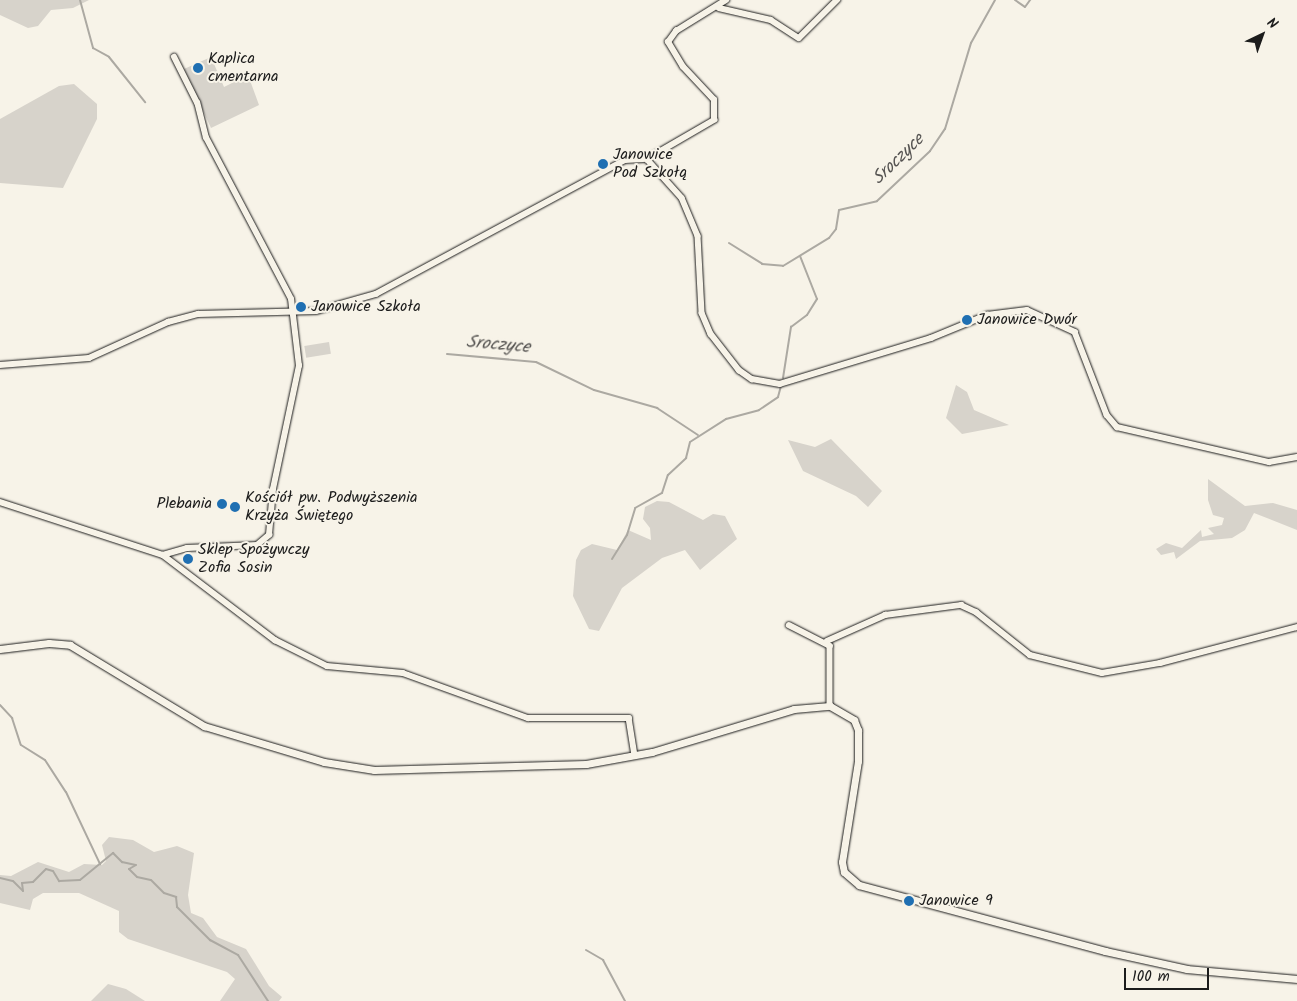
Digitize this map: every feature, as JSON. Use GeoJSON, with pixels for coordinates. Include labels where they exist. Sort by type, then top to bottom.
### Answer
{"type":"FeatureCollection","features":[{"type":"Feature","properties":{"kind":"street"},"geometry":{"type":"LineString","coordinates":[[647,159],[714,120],[714,100],[683,67],[668,42],[676,31],[716,9],[726,0]]}},
{"type":"Feature","properties":{"kind":"street"},"geometry":{"type":"LineString","coordinates":[[716,9],[728,7],[771,20],[799,38],[837,0]]}},
{"type":"Feature","properties":{"kind":"street"},"geometry":{"type":"LineString","coordinates":[[163,555],[187,548],[257,545],[269,535],[273,489],[299,366],[294,313],[221,158],[206,138],[197,103],[174,57]]}},
{"type":"Feature","properties":{"kind":"street"},"geometry":{"type":"LineString","coordinates":[[0,365],[89,358],[168,322],[198,314],[294,313],[376,294],[625,160],[647,159],[656,163],[682,198],[696,229],[702,259],[702,313],[711,334],[739,370],[752,379],[780,384],[931,338],[987,315],[1027,310],[1075,332],[1107,415],[1117,427],[1270,462],[1297,457]]}},
{"type":"Feature","properties":{"kind":"street"},"geometry":{"type":"LineString","coordinates":[[0,502],[163,555],[275,640],[305,657],[327,666],[403,673],[528,718],[629,718],[635,755]]}},
{"type":"Feature","properties":{"kind":"street"},"geometry":{"type":"LineString","coordinates":[[789,625],[827,641],[885,615],[961,605],[976,612],[1030,655],[1102,673],[1160,664],[1297,627]]}},
{"type":"Feature","properties":{"kind":"street"},"geometry":{"type":"LineString","coordinates":[[827,641],[833,671],[830,706]]}},
{"type":"Feature","properties":{"kind":"street"},"geometry":{"type":"LineString","coordinates":[[0,649],[49,642],[70,645],[204,726],[354,768],[552,767],[635,755],[794,709],[830,706],[854,720],[858,730],[858,761],[842,862],[844,872],[859,885],[1105,952],[1187,969],[1297,979]]}},
{"type":"Feature","properties":{"kind":"shaded area"},"geometry":{"type":"Polygon","coordinates":[[[0,0],[89,0],[73,8],[51,10],[38,26],[28,28],[0,15],[0,0]]]}},
{"type":"Feature","properties":{"kind":"shaded area"},"geometry":{"type":"Polygon","coordinates":[[[211,57],[224,87],[248,75],[259,105],[211,128],[184,69],[211,57]]]}},
{"type":"Feature","properties":{"kind":"shaded area"},"geometry":{"type":"Polygon","coordinates":[[[74,84],[97,104],[97,119],[63,188],[0,183],[0,119],[59,86],[74,84]]]}},
{"type":"Feature","properties":{"kind":"shaded area"},"geometry":{"type":"Polygon","coordinates":[[[329,342],[331,354],[306,358],[304,346],[329,342]]]}},
{"type":"Feature","properties":{"kind":"shaded area"},"geometry":{"type":"Polygon","coordinates":[[[956,385],[967,392],[974,410],[1009,425],[962,434],[946,418],[956,385]]]}},
{"type":"Feature","properties":{"kind":"shaded area"},"geometry":{"type":"Polygon","coordinates":[[[831,439],[882,491],[868,507],[856,496],[803,471],[788,440],[815,447],[831,439]]]}},
{"type":"Feature","properties":{"kind":"shaded area"},"geometry":{"type":"Polygon","coordinates":[[[1208,479],[1245,506],[1273,503],[1297,510],[1297,530],[1254,513],[1245,530],[1232,538],[1200,541],[1176,559],[1174,552],[1161,555],[1156,549],[1166,543],[1182,548],[1201,530],[1202,537],[1214,534],[1208,528],[1222,525],[1224,518],[1213,515],[1208,500],[1208,479]]]}},
{"type":"Feature","properties":{"kind":"shaded area"},"geometry":{"type":"Polygon","coordinates":[[[657,501],[669,502],[703,520],[713,514],[725,516],[737,539],[700,570],[685,550],[662,558],[622,588],[599,631],[589,629],[573,596],[576,560],[581,550],[592,544],[617,550],[628,530],[651,540],[650,528],[643,519],[645,507],[657,501]]]}},
{"type":"Feature","properties":{"kind":"shaded area"},"geometry":{"type":"Polygon","coordinates":[[[109,837],[133,840],[154,852],[177,846],[194,853],[188,895],[191,913],[203,918],[217,937],[246,949],[269,986],[282,997],[279,1001],[220,1001],[235,979],[227,972],[128,939],[119,932],[119,911],[79,893],[43,893],[33,899],[30,910],[0,903],[0,875],[11,876],[38,862],[69,872],[84,864],[102,865],[106,861],[102,845],[109,837]]]}},
{"type":"Feature","properties":{"kind":"shaded area"},"geometry":{"type":"Polygon","coordinates":[[[108,984],[126,989],[145,1001],[91,1001],[108,984]]]}},
{"type":"Feature","properties":{"kind":"waterway"},"geometry":{"type":"LineString","coordinates":[[80,0],[93,48],[109,57],[145,102]]}},
{"type":"Feature","properties":{"kind":"waterway","name":"Sroczyce"},"geometry":{"type":"LineString","coordinates":[[729,243],[762,264],[783,266],[829,238],[836,229],[839,210],[877,201],[930,151],[945,129],[971,43],[995,0]]}},
{"type":"Feature","properties":{"kind":"waterway","name":"Sroczyce"},"geometry":{"type":"LineString","coordinates":[[1015,0],[1025,7],[1030,0]]}},
{"type":"Feature","properties":{"kind":"waterway","name":"Sroczyce"},"geometry":{"type":"LineString","coordinates":[[783,378],[791,327],[807,315],[817,299],[800,256]]}},
{"type":"Feature","properties":{"kind":"waterway","name":"Sroczyce"},"geometry":{"type":"LineString","coordinates":[[447,354],[536,362],[594,390],[657,408],[698,435]]}},
{"type":"Feature","properties":{"kind":"waterway"},"geometry":{"type":"LineString","coordinates":[[612,559],[627,535],[635,508],[662,493],[668,475],[686,458],[690,442],[726,419],[759,410],[778,397],[781,386]]}},
{"type":"Feature","properties":{"kind":"waterway"},"geometry":{"type":"LineString","coordinates":[[0,705],[12,718],[21,745],[45,760],[66,792],[100,864]]}},
{"type":"Feature","properties":{"kind":"waterway"},"geometry":{"type":"LineString","coordinates":[[0,878],[13,881],[23,891],[22,883],[33,882],[46,869],[53,871],[59,881],[80,880],[113,853],[122,862],[136,865],[129,869],[137,877],[151,880],[164,893],[176,897],[177,907],[210,940],[238,955],[268,1001]]}},
{"type":"Feature","properties":{"kind":"waterway"},"geometry":{"type":"LineString","coordinates":[[586,950],[603,960],[625,1001]]}},
{"type":"Feature","properties":{"kind":"place","name":"Kaplica cmentarna"},"geometry":{"type":"Point","coordinates":[198,68]}},
{"type":"Feature","properties":{"kind":"place","name":"Janowice Pod Szkołą"},"geometry":{"type":"Point","coordinates":[603,164]}},
{"type":"Feature","properties":{"kind":"place","name":"Janowice Szkoła"},"geometry":{"type":"Point","coordinates":[301,307]}},
{"type":"Feature","properties":{"kind":"place","name":"Janowice Dwór"},"geometry":{"type":"Point","coordinates":[967,320]}},
{"type":"Feature","properties":{"kind":"place","name":"Plebania"},"geometry":{"type":"Point","coordinates":[222,504]}},
{"type":"Feature","properties":{"kind":"place","name":"Kościół pw. Podwyższenia Krzyża Świętego"},"geometry":{"type":"Point","coordinates":[235,507]}},
{"type":"Feature","properties":{"kind":"place","name":"Sklep Spożywczy Zofia Sosin"},"geometry":{"type":"Point","coordinates":[188,559]}},
{"type":"Feature","properties":{"kind":"place","name":"Janowice 9"},"geometry":{"type":"Point","coordinates":[909,901]}}]}
